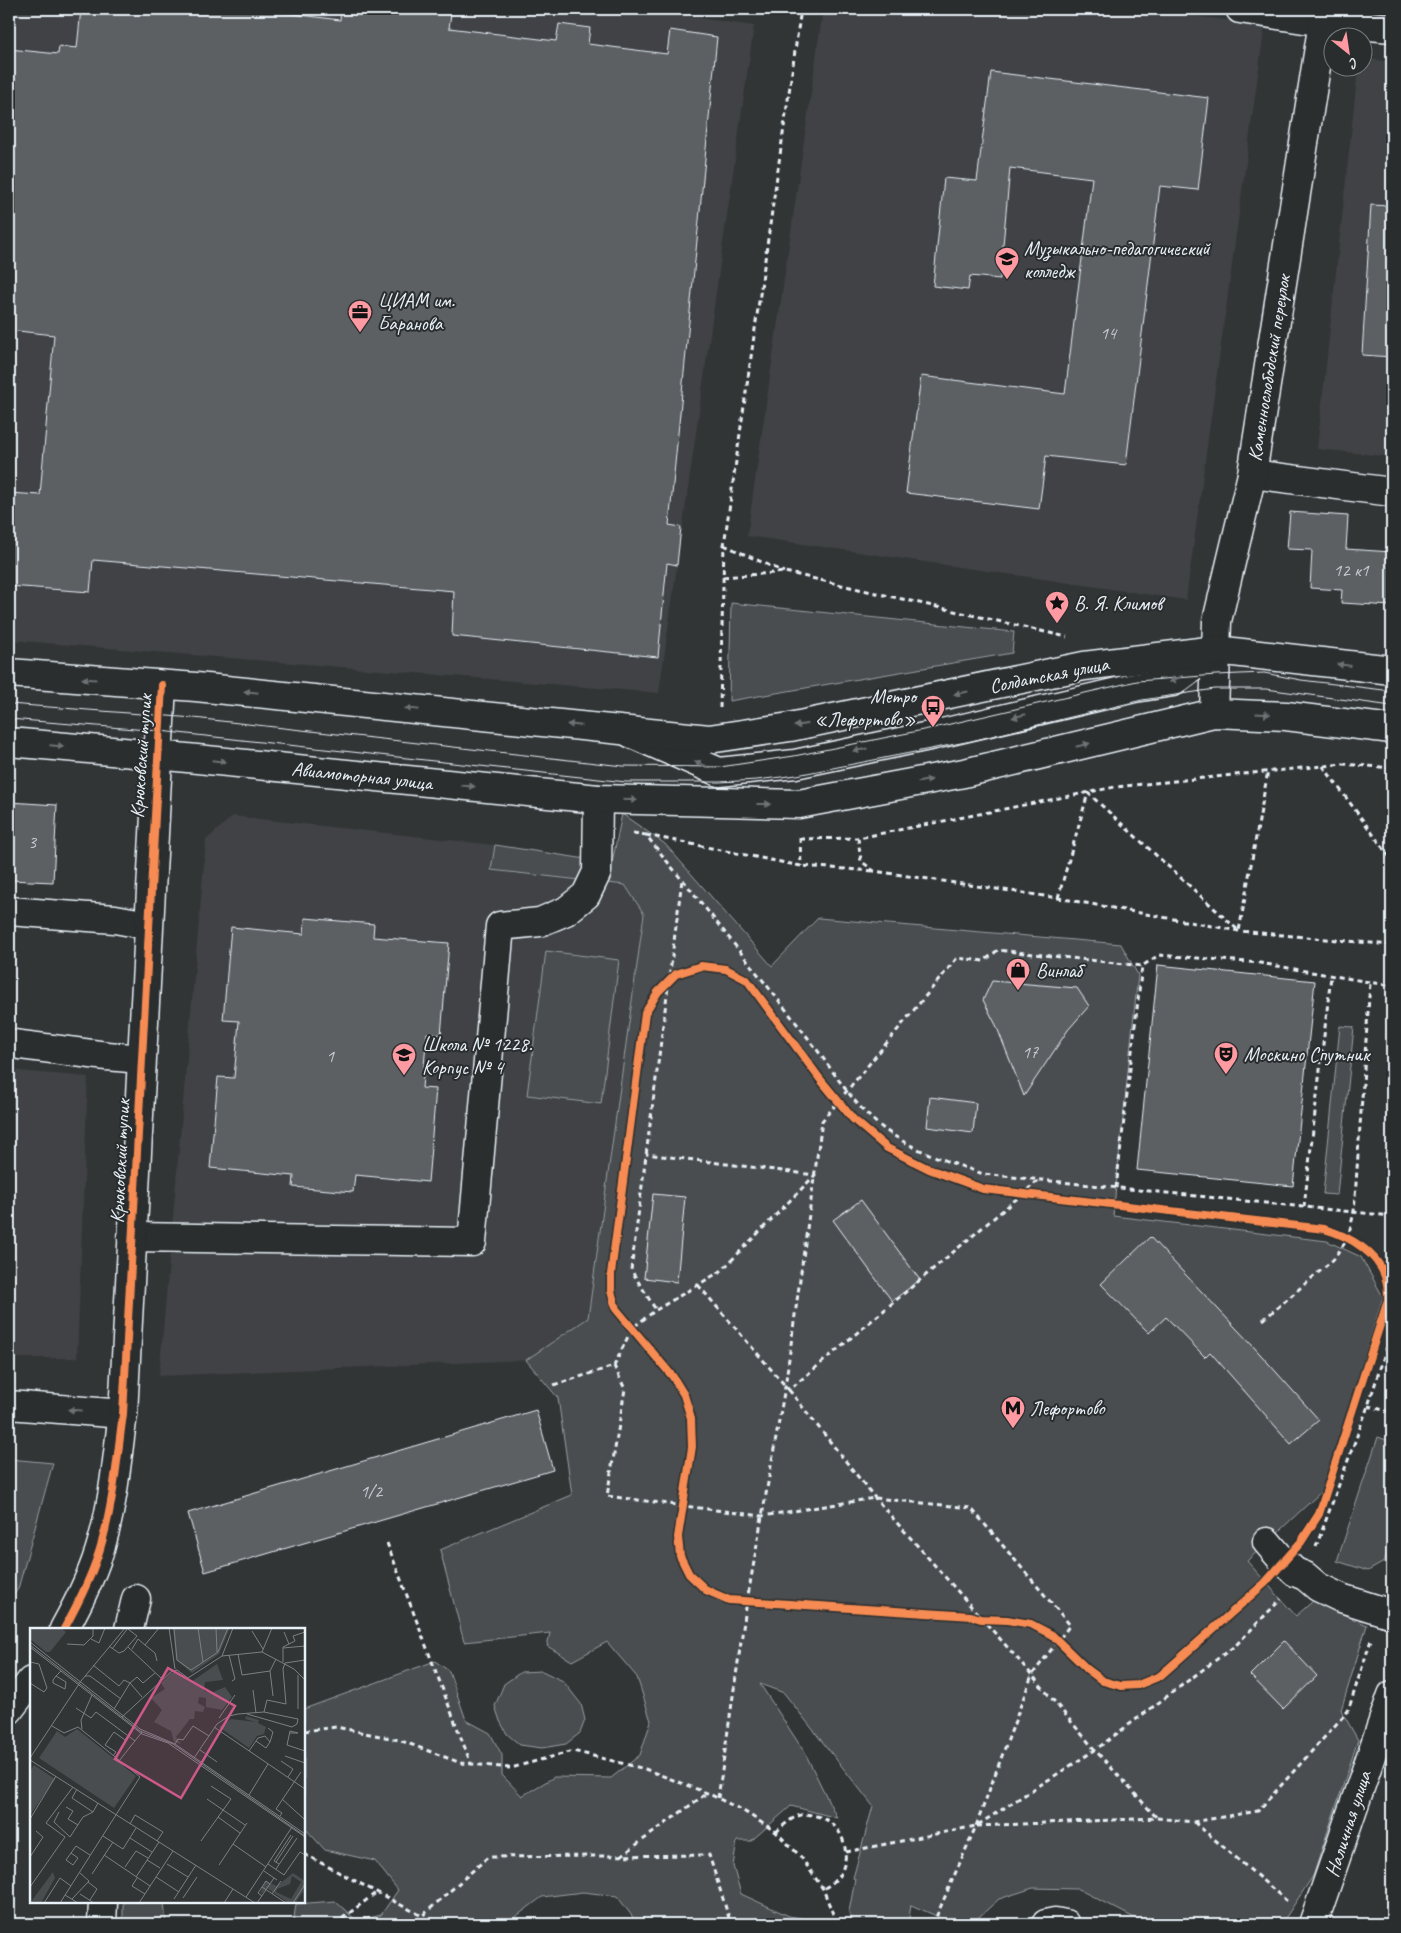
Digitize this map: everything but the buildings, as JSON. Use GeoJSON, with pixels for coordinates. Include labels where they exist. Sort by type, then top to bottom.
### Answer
{"type":"FeatureCollection","features":[{"type":"Feature","properties":{"kind":"main road"},"geometry":{"type":"LineString","coordinates":[[1240,9],[1323,22],[1392,28]]}},
{"type":"Feature","properties":{"kind":"main road","name":"Каменнослободский переулок"},"geometry":{"type":"LineString","coordinates":[[1214,713],[1217,621],[1252,474],[1323,22]]}},
{"type":"Feature","properties":{"kind":"main road"},"geometry":{"type":"LineString","coordinates":[[1252,474],[1392,492]]}},
{"type":"Feature","properties":{"kind":"main road"},"geometry":{"type":"LineString","coordinates":[[9,673],[196,687],[622,730],[719,772],[795,764],[943,733],[1135,688],[1173,682],[1216,650]]}},
{"type":"Feature","properties":{"kind":"main road","name":"Солдатская улица"},"geometry":{"type":"LineString","coordinates":[[622,730],[709,739],[790,727],[1010,683],[1084,666],[1216,650],[1392,670]]}},
{"type":"Feature","properties":{"kind":"main road","name":"Крюковский тупик"},"geometry":{"type":"LineString","coordinates":[[65,1628],[78,1605],[102,1542],[114,1484],[123,1414],[162,685]]}},
{"type":"Feature","properties":{"kind":"main road"},"geometry":{"type":"LineString","coordinates":[[1214,713],[1286,716],[1392,729]]}},
{"type":"Feature","properties":{"kind":"main road","name":"Авиамоторная улица"},"geometry":{"type":"LineString","coordinates":[[9,742],[598,799],[799,804],[964,774],[1214,713]]}},
{"type":"Feature","properties":{"kind":"main road"},"geometry":{"type":"LineString","coordinates":[[132,1237],[472,1242],[500,926],[540,922],[566,911],[586,895],[597,872],[598,799]]}},
{"type":"Feature","properties":{"kind":"main road"},"geometry":{"type":"LineString","coordinates":[[9,911],[114,919],[148,925]]}},
{"type":"Feature","properties":{"kind":"main road"},"geometry":{"type":"LineString","coordinates":[[12,1044],[141,1059]]}},
{"type":"Feature","properties":{"kind":"main road"},"geometry":{"type":"LineString","coordinates":[[9,1405],[123,1414]]}},
{"type":"Feature","properties":{"kind":"main road"},"geometry":{"type":"LineString","coordinates":[[1267,1542],[1295,1572],[1305,1576],[1318,1587],[1341,1598],[1387,1612]]}},
{"type":"Feature","properties":{"kind":"main road"},"geometry":{"type":"LineString","coordinates":[[129,1628],[136,1600]]}},
{"type":"Feature","properties":{"kind":"main road"},"geometry":{"type":"LineString","coordinates":[[9,1710],[30,1682]]}},
{"type":"Feature","properties":{"kind":"main road","name":"Наличная улица"},"geometry":{"type":"LineString","coordinates":[[1304,1916],[1316,1920],[1392,1695]]}},
{"type":"Feature","properties":{"kind":"main road"},"geometry":{"type":"LineString","coordinates":[[102,1924],[103,1903]]}},
{"type":"Feature","properties":{"kind":"main road"},"geometry":{"type":"LineString","coordinates":[[1046,1924],[1055,1922],[1065,1924]]}},
{"type":"Feature","properties":{"kind":"path"},"geometry":{"type":"LineString","coordinates":[[720,711],[724,545],[801,9]]}},
{"type":"Feature","properties":{"kind":"path"},"geometry":{"type":"LineString","coordinates":[[724,545],[785,572],[1068,637]]}},
{"type":"Feature","properties":{"kind":"path"},"geometry":{"type":"LineString","coordinates":[[723,577],[785,572]]}},
{"type":"Feature","properties":{"kind":"path"},"geometry":{"type":"LineString","coordinates":[[800,839],[858,838],[1088,794],[1115,787],[1343,764],[1392,768]]}},
{"type":"Feature","properties":{"kind":"path"},"geometry":{"type":"LineString","coordinates":[[1323,766],[1392,860]]}},
{"type":"Feature","properties":{"kind":"path"},"geometry":{"type":"LineString","coordinates":[[1238,931],[1268,771]]}},
{"type":"Feature","properties":{"kind":"path"},"geometry":{"type":"LineString","coordinates":[[1058,898],[1088,794]]}},
{"type":"Feature","properties":{"kind":"path"},"geometry":{"type":"LineString","coordinates":[[1088,794],[1238,931]]}},
{"type":"Feature","properties":{"kind":"path"},"geometry":{"type":"LineString","coordinates":[[800,832],[802,866]]}},
{"type":"Feature","properties":{"kind":"path"},"geometry":{"type":"LineString","coordinates":[[646,835],[802,866],[874,871],[1058,898],[1238,931],[1392,945]]}},
{"type":"Feature","properties":{"kind":"path"},"geometry":{"type":"LineString","coordinates":[[858,838],[861,861],[874,871]]}},
{"type":"Feature","properties":{"kind":"path"},"geometry":{"type":"LineString","coordinates":[[682,880],[810,1040],[846,1091],[862,1109],[894,1136],[931,1155],[983,1174],[1392,1216]]}},
{"type":"Feature","properties":{"kind":"path"},"geometry":{"type":"LineString","coordinates":[[718,1798],[747,1601],[785,1387],[822,1121],[840,1104],[846,1091],[957,958],[984,961],[998,950],[1142,966],[1159,955],[1260,963],[1392,986]]}},
{"type":"Feature","properties":{"kind":"path"},"geometry":{"type":"LineString","coordinates":[[1116,1188],[1142,966]]}},
{"type":"Feature","properties":{"kind":"path"},"geometry":{"type":"LineString","coordinates":[[658,992],[676,974]]}},
{"type":"Feature","properties":{"kind":"path"},"geometry":{"type":"LineString","coordinates":[[1304,1207],[1331,976]]}},
{"type":"Feature","properties":{"kind":"path"},"geometry":{"type":"LineString","coordinates":[[1263,1320],[1334,1260],[1348,1238],[1354,1212],[1370,983]]}},
{"type":"Feature","properties":{"kind":"path"},"geometry":{"type":"LineString","coordinates":[[832,1094],[840,1104]]}},
{"type":"Feature","properties":{"kind":"path"},"geometry":{"type":"LineString","coordinates":[[646,1154],[814,1175]]}},
{"type":"Feature","properties":{"kind":"path"},"geometry":{"type":"LineString","coordinates":[[814,1175],[721,1271],[630,1325],[614,1366],[625,1389],[607,1496],[682,1510],[762,1516],[874,1498],[971,1508],[1070,1625],[1032,1675],[976,1826],[933,1924]]}},
{"type":"Feature","properties":{"kind":"path"},"geometry":{"type":"LineString","coordinates":[[789,1390],[1040,1180]]}},
{"type":"Feature","properties":{"kind":"path"},"geometry":{"type":"LineString","coordinates":[[1008,1192],[1033,1196]]}},
{"type":"Feature","properties":{"kind":"path"},"geometry":{"type":"LineString","coordinates":[[698,1285],[789,1390],[874,1498],[1157,1818]]}},
{"type":"Feature","properties":{"kind":"path"},"geometry":{"type":"LineString","coordinates":[[630,1325],[638,1335]]}},
{"type":"Feature","properties":{"kind":"path"},"geometry":{"type":"LineString","coordinates":[[976,1826],[1095,1750],[1236,1645],[1305,1576],[1368,1406],[1392,1331]]}},
{"type":"Feature","properties":{"kind":"path"},"geometry":{"type":"LineString","coordinates":[[554,1385],[614,1366]]}},
{"type":"Feature","properties":{"kind":"path"},"geometry":{"type":"LineString","coordinates":[[1368,1406],[1387,1411]]}},
{"type":"Feature","properties":{"kind":"path"},"geometry":{"type":"LineString","coordinates":[[682,1510],[684,1496]]}},
{"type":"Feature","properties":{"kind":"path"},"geometry":{"type":"LineString","coordinates":[[387,1543],[471,1764]]}},
{"type":"Feature","properties":{"kind":"path"},"geometry":{"type":"LineString","coordinates":[[738,1600],[757,1602]]}},
{"type":"Feature","properties":{"kind":"path"},"geometry":{"type":"LineString","coordinates":[[846,1852],[976,1826],[1157,1818],[1193,1822],[1258,1811],[1348,1711],[1387,1612]]}},
{"type":"Feature","properties":{"kind":"path"},"geometry":{"type":"LineString","coordinates":[[971,1616],[982,1620],[998,1620]]}},
{"type":"Feature","properties":{"kind":"path"},"geometry":{"type":"LineString","coordinates":[[305,1731],[336,1727],[399,1740],[461,1763],[511,1768],[573,1751],[645,1769],[718,1798],[742,1810],[776,1832],[801,1857],[823,1889],[837,1924]]}},
{"type":"Feature","properties":{"kind":"path"},"geometry":{"type":"LineString","coordinates":[[621,1856],[707,1793]]}},
{"type":"Feature","properties":{"kind":"path"},"geometry":{"type":"LineString","coordinates":[[776,1832],[801,1815],[808,1814],[821,1816],[833,1824],[841,1834],[846,1852],[845,1860],[841,1872],[834,1883],[823,1889]]}},
{"type":"Feature","properties":{"kind":"path"},"geometry":{"type":"LineString","coordinates":[[1193,1822],[1304,1916]]}},
{"type":"Feature","properties":{"kind":"path"},"geometry":{"type":"LineString","coordinates":[[305,1855],[422,1916],[488,1857],[709,1855],[731,1924]]}},
{"type":"Feature","properties":{"kind":"path"},"geometry":{"type":"LineString","coordinates":[[335,1924],[377,1892]]}},
{"type":"Feature","properties":{"kind":"shaded area","name":"ЦИАМ им. Баранова"},"geometry":{"type":"Polygon","coordinates":[[[9,9],[638,9],[754,26],[659,693],[9,640],[9,9]]]}},
{"type":"Feature","properties":{"kind":"shaded area","name":"Музыкально-педагогический колледж"},"geometry":{"type":"Polygon","coordinates":[[[823,9],[1127,9],[1265,24],[1186,600],[747,536],[823,9]]]}},
{"type":"Feature","properties":{"kind":"shaded area"},"geometry":{"type":"Polygon","coordinates":[[[1374,59],[1392,62],[1392,457],[1317,449],[1357,78],[1374,78],[1374,59]]]}},
{"type":"Feature","properties":{"kind":"shaded area"},"geometry":{"type":"Polygon","coordinates":[[[731,603],[1014,632],[1012,653],[729,701],[731,603]]]}},
{"type":"Feature","properties":{"kind":"shaded area"},"geometry":{"type":"Polygon","coordinates":[[[622,814],[665,844],[772,966],[818,918],[1121,944],[1138,975],[1113,1216],[1327,1241],[1361,1257],[1383,1297],[1323,1490],[1247,1561],[1296,1616],[1313,1601],[1367,1625],[1341,1710],[1358,1740],[1313,1876],[1286,1917],[1278,1924],[1146,1924],[1078,1889],[1033,1888],[999,1899],[971,1924],[955,1924],[911,1905],[908,1924],[854,1924],[849,1912],[855,1879],[853,1878],[873,1806],[784,1693],[760,1684],[805,1753],[837,1818],[791,1806],[751,1841],[737,1841],[733,1866],[741,1894],[789,1916],[807,1919],[812,1924],[638,1924],[617,1896],[583,1892],[542,1897],[506,1924],[293,1924],[296,1904],[335,1901],[357,1921],[381,1915],[398,1890],[375,1861],[325,1850],[305,1828],[305,1709],[435,1661],[449,1671],[466,1720],[490,1733],[502,1755],[502,1775],[522,1796],[554,1777],[611,1778],[640,1755],[651,1721],[637,1677],[607,1642],[572,1661],[547,1646],[550,1633],[464,1642],[440,1550],[572,1495],[558,1398],[526,1360],[588,1318],[644,914],[625,885],[491,870],[495,845],[612,863],[622,814]]]}},
{"type":"Feature","properties":{"kind":"shaded area","name":"Школа № 1228. Корпус № 4"},"geometry":{"type":"Polygon","coordinates":[[[233,816],[495,845],[491,870],[625,885],[644,914],[588,1319],[526,1360],[159,1376],[206,840],[233,816]]]}},
{"type":"Feature","properties":{"kind":"shaded area"},"geometry":{"type":"Polygon","coordinates":[[[546,951],[619,960],[601,1104],[527,1095],[546,951]]]}},
{"type":"Feature","properties":{"kind":"shaded area"},"geometry":{"type":"Polygon","coordinates":[[[1340,1026],[1354,1027],[1337,1195],[1323,1194],[1340,1026]]]}},
{"type":"Feature","properties":{"kind":"shaded area"},"geometry":{"type":"Polygon","coordinates":[[[9,1070],[88,1077],[77,1358],[9,1358],[9,1070]]]}},
{"type":"Feature","properties":{"kind":"shaded area"},"geometry":{"type":"Polygon","coordinates":[[[1378,1437],[1392,1442],[1392,1538],[1384,1562],[1368,1571],[1337,1561],[1378,1437]]]}},
{"type":"Feature","properties":{"kind":"shaded area"},"geometry":{"type":"Polygon","coordinates":[[[9,1459],[53,1463],[18,1589],[9,1601],[9,1459]]]}},
{"type":"Feature","properties":{"kind":"shaded area"},"geometry":{"type":"Polygon","coordinates":[[[542,1671],[563,1681],[581,1704],[585,1720],[580,1733],[566,1744],[542,1748],[520,1745],[507,1734],[495,1706],[504,1684],[521,1672],[542,1671]]]}},
{"type":"Feature","properties":{"kind":"shaded area"},"geometry":{"type":"Polygon","coordinates":[[[123,1903],[164,1903],[166,1924],[123,1924],[123,1903]]]}},
{"type":"Feature","properties":{"kind":"tram line"},"geometry":{"type":"LineString","coordinates":[[9,704],[194,718],[623,766],[720,767],[794,756],[933,728],[1137,681],[1264,673],[1301,680],[1392,691]]}},
{"type":"Feature","properties":{"kind":"tram line"},"geometry":{"type":"LineString","coordinates":[[9,719],[160,731],[626,782],[720,782],[797,775],[971,741],[1142,700],[1215,689],[1266,689],[1392,706]]}},
{"type":"Feature","properties":{"kind":"cycle path"},"geometry":{"type":"LineString","coordinates":[[65,1628],[86,1587],[102,1542],[112,1494],[123,1414],[162,685]]}},
{"type":"Feature","properties":{"kind":"cycle path"},"geometry":{"type":"LineString","coordinates":[[701,966],[726,969],[747,980],[820,1079],[853,1119],[887,1148],[929,1169],[983,1189],[1324,1229],[1353,1241],[1377,1262],[1386,1280],[1388,1300],[1319,1514],[1301,1542],[1265,1583],[1160,1676],[1138,1685],[1121,1686],[1103,1681],[1087,1669],[1052,1635],[1031,1624],[1007,1620],[981,1619],[971,1616],[729,1600],[706,1590],[689,1574],[680,1556],[678,1537],[692,1447],[691,1418],[684,1395],[673,1377],[616,1309],[611,1291],[611,1274],[645,1013],[658,992],[676,974],[701,966]]}},
{"type":"Feature","properties":{"kind":"place","name":"Музыкально-педагогический колледж"},"geometry":{"type":"Point","coordinates":[1007,280]}},
{"type":"Feature","properties":{"kind":"place","name":"ЦИАМ им. Баранова"},"geometry":{"type":"Point","coordinates":[360,333]}},
{"type":"Feature","properties":{"kind":"place","name":"В. Я. Климов"},"geometry":{"type":"Point","coordinates":[1057,624]}},
{"type":"Feature","properties":{"kind":"place","name":"Метро «Лефортово»"},"geometry":{"type":"Point","coordinates":[933,728]}},
{"type":"Feature","properties":{"kind":"place","name":"Винлаб"},"geometry":{"type":"Point","coordinates":[1018,991]}},
{"type":"Feature","properties":{"kind":"place","name":"Москино Спутник"},"geometry":{"type":"Point","coordinates":[1226,1075]}},
{"type":"Feature","properties":{"kind":"place","name":"Школа № 1228. Корпус № 4"},"geometry":{"type":"Point","coordinates":[404,1076]}},
{"type":"Feature","properties":{"kind":"place","name":"Лефортово"},"geometry":{"type":"Point","coordinates":[1013,1429]}}]}
